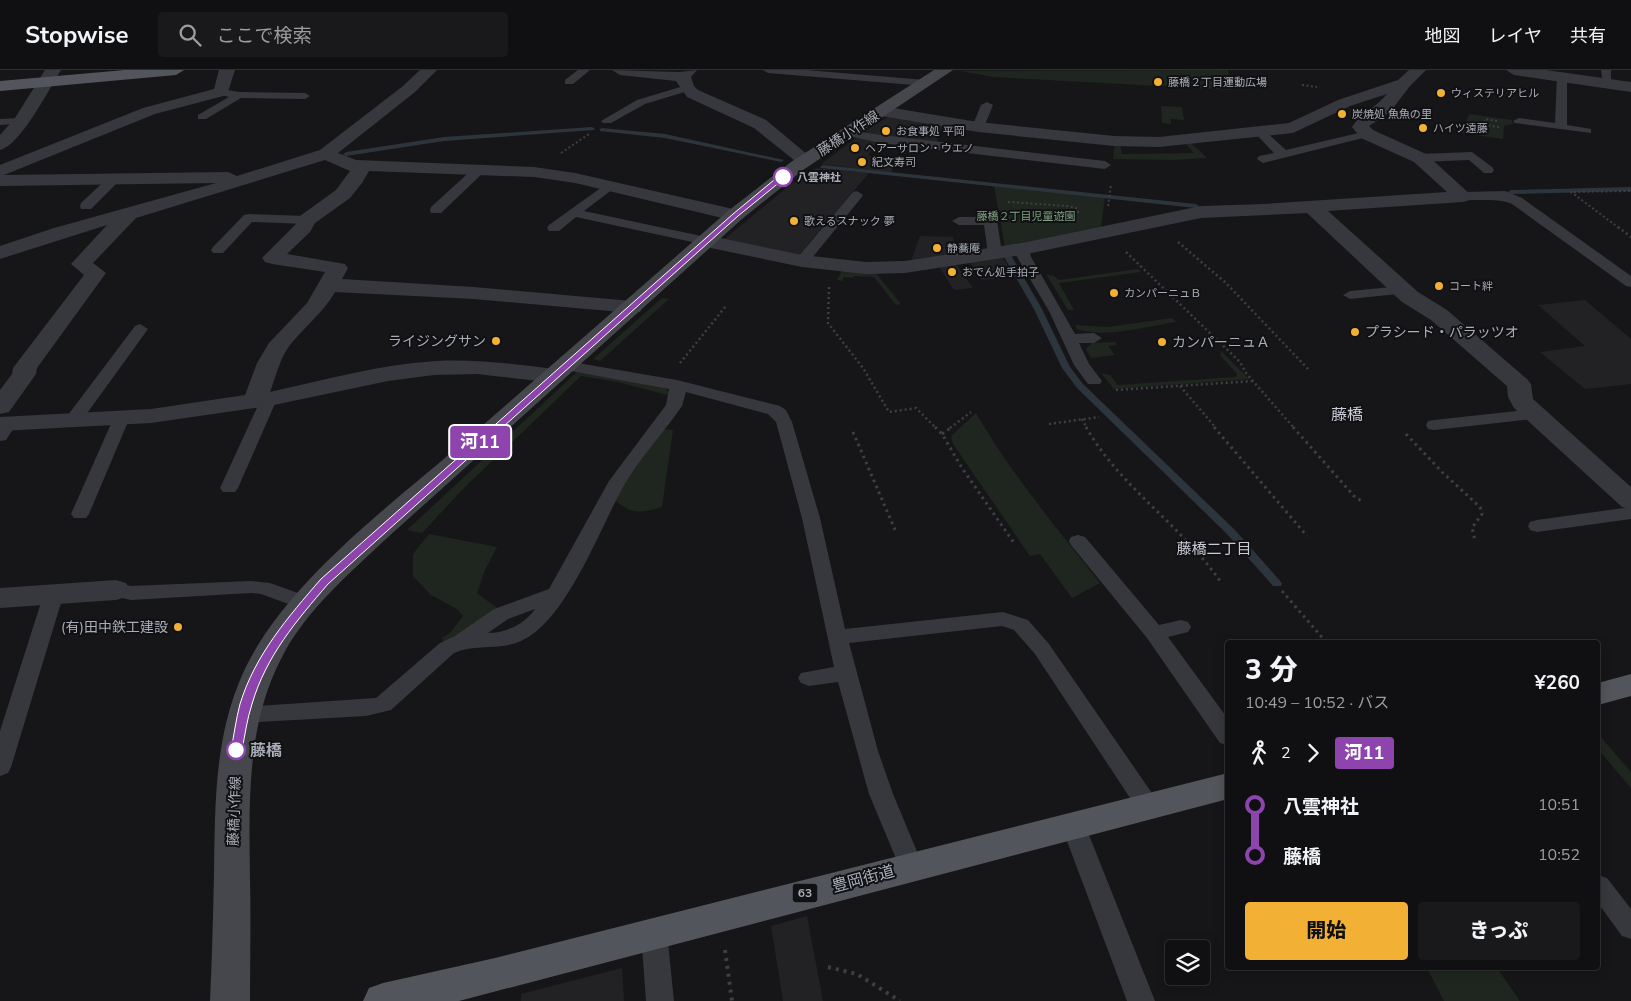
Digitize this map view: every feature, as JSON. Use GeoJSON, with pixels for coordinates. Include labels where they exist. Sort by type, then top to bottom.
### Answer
{"type":"FeatureCollection","features":[{"type":"Feature","properties":{"kind":"main road"},"geometry":{"type":"LineString","coordinates":[[0,86],[49,76],[176,70]]}},
{"type":"Feature","properties":{"kind":"main road","name":"藤橋小作線"},"geometry":{"type":"LineString","coordinates":[[230,1001],[234,782],[237,745],[242,715],[250,692],[264,660],[285,627],[305,603],[371,538],[735,215],[805,160],[935,76]]}},
{"type":"Feature","properties":{"kind":"main road"},"geometry":{"type":"LineString","coordinates":[[1600,693],[1631,685]]}},
{"type":"Feature","properties":{"kind":"main road","name":"豊岡街道"},"geometry":{"type":"LineString","coordinates":[[383,1001],[495,975],[911,866],[1225,787]]}},
{"type":"Feature","properties":{"kind":"street"},"geometry":{"type":"LineString","coordinates":[[0,171],[149,111],[221,92],[227,70]]}},
{"type":"Feature","properties":{"kind":"street"},"geometry":{"type":"LineString","coordinates":[[0,253],[61,232],[183,200],[326,154],[410,89],[429,70]]}},
{"type":"Feature","properties":{"kind":"street"},"geometry":{"type":"LineString","coordinates":[[620,70],[684,81],[704,98],[759,124],[775,135],[792,153],[805,160]]}},
{"type":"Feature","properties":{"kind":"street"},"geometry":{"type":"LineString","coordinates":[[1418,70],[1404,83],[1384,109],[1361,124],[1362,131],[1420,158],[1464,196]]}},
{"type":"Feature","properties":{"kind":"street"},"geometry":{"type":"LineString","coordinates":[[1514,70],[1562,76],[1606,76],[1631,86]]}},
{"type":"Feature","properties":{"kind":"street"},"geometry":{"type":"LineString","coordinates":[[0,145],[22,120],[49,76]]}},
{"type":"Feature","properties":{"kind":"street"},"geometry":{"type":"LineString","coordinates":[[881,111],[978,127],[1129,142],[1159,142],[1260,132],[1298,126],[1344,103],[1404,83]]}},
{"type":"Feature","properties":{"kind":"street"},"geometry":{"type":"LineString","coordinates":[[262,400],[269,363],[280,343],[316,306],[338,268],[272,258],[304,228],[307,220],[343,194],[356,180],[360,170],[353,165],[326,154]]}},
{"type":"Feature","properties":{"kind":"street"},"geometry":{"type":"LineString","coordinates":[[353,165],[534,172],[609,186],[735,215]]}},
{"type":"Feature","properties":{"kind":"street"},"geometry":{"type":"LineString","coordinates":[[0,181],[257,175]]}},
{"type":"Feature","properties":{"kind":"street"},"geometry":{"type":"LineString","coordinates":[[706,241],[836,265],[866,268],[905,267],[1022,249],[1155,221],[1224,210],[1312,207],[1464,196]]}},
{"type":"Feature","properties":{"kind":"street"},"geometry":{"type":"LineString","coordinates":[[1312,207],[1402,290],[1439,315],[1519,384],[1520,397],[1536,414],[1631,501]]}},
{"type":"Feature","properties":{"kind":"street"},"geometry":{"type":"LineString","coordinates":[[129,214],[81,264],[96,273],[25,368],[2,423],[151,416],[262,400],[388,374],[434,368],[477,367],[560,371]]}},
{"type":"Feature","properties":{"kind":"street"},"geometry":{"type":"LineString","coordinates":[[330,284],[474,293],[632,307]]}},
{"type":"Feature","properties":{"kind":"street"},"geometry":{"type":"LineString","coordinates":[[0,598],[116,590]]}},
{"type":"Feature","properties":{"kind":"lane"},"geometry":{"type":"LineString","coordinates":[[569,82],[585,70]]}},
{"type":"Feature","properties":{"kind":"lane"},"geometry":{"type":"LineString","coordinates":[[768,70],[935,76]]}},
{"type":"Feature","properties":{"kind":"lane"},"geometry":{"type":"LineString","coordinates":[[1561,127],[1562,76]]}},
{"type":"Feature","properties":{"kind":"lane"},"geometry":{"type":"LineString","coordinates":[[656,86],[684,81]]}},
{"type":"Feature","properties":{"kind":"lane"},"geometry":{"type":"LineString","coordinates":[[607,121],[684,81]]}},
{"type":"Feature","properties":{"kind":"lane"},"geometry":{"type":"LineString","coordinates":[[221,92],[239,95],[305,96]]}},
{"type":"Feature","properties":{"kind":"lane"},"geometry":{"type":"LineString","coordinates":[[202,117],[239,95]]}},
{"type":"Feature","properties":{"kind":"lane"},"geometry":{"type":"LineString","coordinates":[[978,127],[987,105]]}},
{"type":"Feature","properties":{"kind":"lane"},"geometry":{"type":"LineString","coordinates":[[0,122],[22,120]]}},
{"type":"Feature","properties":{"kind":"lane"},"geometry":{"type":"LineString","coordinates":[[1519,121],[1587,131]]}},
{"type":"Feature","properties":{"kind":"lane"},"geometry":{"type":"LineString","coordinates":[[1260,132],[1276,149],[1285,154]]}},
{"type":"Feature","properties":{"kind":"lane"},"geometry":{"type":"LineString","coordinates":[[847,133],[881,139],[1105,165]]}},
{"type":"Feature","properties":{"kind":"lane"},"geometry":{"type":"LineString","coordinates":[[1263,159],[1367,134]]}},
{"type":"Feature","properties":{"kind":"lane"},"geometry":{"type":"LineString","coordinates":[[1420,158],[1472,156],[1488,170]]}},
{"type":"Feature","properties":{"kind":"lane"},"geometry":{"type":"LineString","coordinates":[[436,210],[480,170]]}},
{"type":"Feature","properties":{"kind":"lane"},"geometry":{"type":"LineString","coordinates":[[86,206],[115,178]]}},
{"type":"Feature","properties":{"kind":"lane"},"geometry":{"type":"LineString","coordinates":[[554,228],[609,186]]}},
{"type":"Feature","properties":{"kind":"lane"},"geometry":{"type":"LineString","coordinates":[[802,260],[857,195]]}},
{"type":"Feature","properties":{"kind":"lane"},"geometry":{"type":"LineString","coordinates":[[1464,196],[1506,195],[1631,283]]}},
{"type":"Feature","properties":{"kind":"lane"},"geometry":{"type":"LineString","coordinates":[[574,213],[706,241]]}},
{"type":"Feature","properties":{"kind":"lane"},"geometry":{"type":"LineString","coordinates":[[218,250],[249,218],[307,220]]}},
{"type":"Feature","properties":{"kind":"lane"},"geometry":{"type":"LineString","coordinates":[[959,221],[990,218],[995,252]]}},
{"type":"Feature","properties":{"kind":"lane"},"geometry":{"type":"LineString","coordinates":[[1022,249],[1024,257],[1056,311],[1082,365],[1094,381]]}},
{"type":"Feature","properties":{"kind":"lane"},"geometry":{"type":"LineString","coordinates":[[1350,295],[1402,290]]}},
{"type":"Feature","properties":{"kind":"lane"},"geometry":{"type":"LineString","coordinates":[[74,419],[140,329]]}},
{"type":"Feature","properties":{"kind":"lane"},"geometry":{"type":"LineString","coordinates":[[1069,339],[1094,338]]}},
{"type":"Feature","properties":{"kind":"lane"},"geometry":{"type":"LineString","coordinates":[[560,371],[677,385],[774,410],[780,414],[811,518],[846,673],[881,794],[911,866]]}},
{"type":"Feature","properties":{"kind":"lane"},"geometry":{"type":"LineString","coordinates":[[242,715],[366,708],[383,704],[441,652],[462,641],[501,614],[555,594],[567,578],[618,481],[674,406],[678,393],[677,385]]}},
{"type":"Feature","properties":{"kind":"lane"},"geometry":{"type":"LineString","coordinates":[[228,488],[262,400]]}},
{"type":"Feature","properties":{"kind":"lane"},"geometry":{"type":"LineString","coordinates":[[1434,425],[1536,414]]}},
{"type":"Feature","properties":{"kind":"lane"},"geometry":{"type":"LineString","coordinates":[[80,514],[122,417]]}},
{"type":"Feature","properties":{"kind":"lane"},"geometry":{"type":"LineString","coordinates":[[1537,526],[1631,513]]}},
{"type":"Feature","properties":{"kind":"lane"},"geometry":{"type":"LineString","coordinates":[[1078,541],[1154,633],[1225,733]]}},
{"type":"Feature","properties":{"kind":"lane"},"geometry":{"type":"LineString","coordinates":[[116,590],[131,593],[251,587],[263,588],[305,603]]}},
{"type":"Feature","properties":{"kind":"lane"},"geometry":{"type":"LineString","coordinates":[[0,766],[54,593]]}},
{"type":"Feature","properties":{"kind":"lane"},"geometry":{"type":"LineString","coordinates":[[837,637],[1003,619],[1021,625],[1059,673],[1148,806]]}},
{"type":"Feature","properties":{"kind":"lane"},"geometry":{"type":"LineString","coordinates":[[1154,633],[1181,627]]}},
{"type":"Feature","properties":{"kind":"lane"},"geometry":{"type":"LineString","coordinates":[[809,678],[846,673]]}},
{"type":"Feature","properties":{"kind":"lane"},"geometry":{"type":"LineString","coordinates":[[1073,825],[1140,1001]]}},
{"type":"Feature","properties":{"kind":"lane"},"geometry":{"type":"LineString","coordinates":[[1600,888],[1631,928]]}},
{"type":"Feature","properties":{"kind":"lane"},"geometry":{"type":"LineString","coordinates":[[654,933],[660,1001]]}},
{"type":"Feature","properties":{"kind":"path"},"geometry":{"type":"LineString","coordinates":[[1302,85],[1318,87]]}},
{"type":"Feature","properties":{"kind":"path"},"geometry":{"type":"LineString","coordinates":[[1485,119],[1499,121],[1498,128],[1484,125],[1485,119]]}},
{"type":"Feature","properties":{"kind":"path"},"geometry":{"type":"LineString","coordinates":[[534,172],[607,121]]}},
{"type":"Feature","properties":{"kind":"path"},"geometry":{"type":"LineString","coordinates":[[1631,191],[1571,192],[1631,237]]}},
{"type":"Feature","properties":{"kind":"path"},"geometry":{"type":"LineString","coordinates":[[1005,205],[1014,201],[1068,206],[1079,211],[1078,217]]}},
{"type":"Feature","properties":{"kind":"path"},"geometry":{"type":"LineString","coordinates":[[1155,221],[1226,283],[1308,369]]}},
{"type":"Feature","properties":{"kind":"path"},"geometry":{"type":"LineString","coordinates":[[1104,232],[1165,292],[1186,308],[1221,342],[1354,496],[1363,502]]}},
{"type":"Feature","properties":{"kind":"path"},"geometry":{"type":"LineString","coordinates":[[836,265],[827,294],[828,323],[863,368],[889,412],[916,408],[942,434],[962,468],[1014,543]]}},
{"type":"Feature","properties":{"kind":"path"},"geometry":{"type":"LineString","coordinates":[[677,385],[678,367],[682,359],[726,306]]}},
{"type":"Feature","properties":{"kind":"path"},"geometry":{"type":"LineString","coordinates":[[1112,390],[1254,381]]}},
{"type":"Feature","properties":{"kind":"path"},"geometry":{"type":"LineString","coordinates":[[1180,386],[1308,536]]}},
{"type":"Feature","properties":{"kind":"path"},"geometry":{"type":"LineString","coordinates":[[942,434],[971,412]]}},
{"type":"Feature","properties":{"kind":"path"},"geometry":{"type":"LineString","coordinates":[[1049,424],[1099,417]]}},
{"type":"Feature","properties":{"kind":"path"},"geometry":{"type":"LineString","coordinates":[[1082,419],[1092,439],[1189,539],[1208,560],[1220,580]]}},
{"type":"Feature","properties":{"kind":"path"},"geometry":{"type":"LineString","coordinates":[[853,432],[896,532]]}},
{"type":"Feature","properties":{"kind":"path"},"geometry":{"type":"LineString","coordinates":[[1406,434],[1442,472],[1480,507],[1482,514],[1472,528],[1475,540]]}},
{"type":"Feature","properties":{"kind":"path"},"geometry":{"type":"LineString","coordinates":[[1282,591],[1324,640]]}},
{"type":"Feature","properties":{"kind":"path"},"geometry":{"type":"LineString","coordinates":[[719,916],[732,1001]]}},
{"type":"Feature","properties":{"kind":"path"},"geometry":{"type":"LineString","coordinates":[[828,967],[841,968],[866,978],[900,1001]]}},
{"type":"Feature","properties":{"kind":"shaded area"},"geometry":{"type":"Polygon","coordinates":[[[889,116],[944,125],[936,143],[864,134],[864,132],[889,116]]]}},
{"type":"Feature","properties":{"kind":"shaded area"},"geometry":{"type":"Polygon","coordinates":[[[856,138],[877,141],[868,156],[898,159],[891,173],[821,164],[856,138]]]}},
{"type":"Feature","properties":{"kind":"shaded area"},"geometry":{"type":"Polygon","coordinates":[[[816,168],[869,173],[797,257],[722,241],[791,184],[816,168]]]}},
{"type":"Feature","properties":{"kind":"shaded area"},"geometry":{"type":"Polygon","coordinates":[[[920,236],[953,237],[956,257],[910,264],[920,236]]]}},
{"type":"Feature","properties":{"kind":"shaded area"},"geometry":{"type":"Polygon","coordinates":[[[1001,255],[1015,277],[982,280],[969,261],[1001,255]]]}},
{"type":"Feature","properties":{"kind":"shaded area"},"geometry":{"type":"Polygon","coordinates":[[[955,263],[973,288],[954,290],[938,265],[955,263]]]}},
{"type":"Feature","properties":{"kind":"shaded area"},"geometry":{"type":"Polygon","coordinates":[[[1585,300],[1631,339],[1631,384],[1585,389],[1540,352],[1585,346],[1538,305],[1585,300]]]}},
{"type":"Feature","properties":{"kind":"shaded area"},"geometry":{"type":"Polygon","coordinates":[[[807,916],[823,1001],[783,1001],[771,926],[807,916]]]}},
{"type":"Feature","properties":{"kind":"shaded area"},"geometry":{"type":"Polygon","coordinates":[[[622,968],[624,1001],[521,1001],[521,994],[622,968]]]}},
{"type":"Feature","properties":{"kind":"green space","name":"藤橋２丁目運動広場"},"geometry":{"type":"Polygon","coordinates":[[[1228,70],[1232,90],[994,77],[960,71],[1228,70]]]}},
{"type":"Feature","properties":{"kind":"green space"},"geometry":{"type":"Polygon","coordinates":[[[1161,106],[1182,107],[1184,120],[1171,119],[1171,124],[1162,123],[1161,106]]]}},
{"type":"Feature","properties":{"kind":"green space"},"geometry":{"type":"Polygon","coordinates":[[[1469,114],[1512,120],[1512,123],[1517,123],[1504,126],[1503,139],[1462,133],[1469,114]]]}},
{"type":"Feature","properties":{"kind":"green space"},"geometry":{"type":"Polygon","coordinates":[[[1184,142],[1190,142],[1207,158],[1174,160],[1113,159],[1115,144],[1120,144],[1122,154],[1194,153],[1184,142]]]}},
{"type":"Feature","properties":{"kind":"green space","name":"藤橋２丁目児童遊園"},"geometry":{"type":"Polygon","coordinates":[[[994,186],[1105,197],[1101,227],[1005,247],[994,186]]]}},
{"type":"Feature","properties":{"kind":"green space"},"geometry":{"type":"Polygon","coordinates":[[[843,269],[875,272],[901,304],[896,305],[874,277],[854,276],[853,278],[844,277],[842,281],[837,280],[843,269]]]}},
{"type":"Feature","properties":{"kind":"green space"},"geometry":{"type":"Polygon","coordinates":[[[1138,269],[1141,272],[1059,283],[1074,310],[1068,310],[1046,274],[1054,276],[1059,280],[1138,269]]]}},
{"type":"Feature","properties":{"kind":"green space"},"geometry":{"type":"Polygon","coordinates":[[[662,298],[669,299],[600,361],[593,359],[662,298]]]}},
{"type":"Feature","properties":{"kind":"green space"},"geometry":{"type":"Polygon","coordinates":[[[1172,318],[1176,322],[1139,329],[1100,333],[1077,329],[1075,325],[1108,327],[1172,318]]]}},
{"type":"Feature","properties":{"kind":"green space"},"geometry":{"type":"Polygon","coordinates":[[[1115,342],[1117,345],[1108,346],[1115,355],[1091,358],[1086,349],[1092,343],[1115,342]]]}},
{"type":"Feature","properties":{"kind":"green space"},"geometry":{"type":"Polygon","coordinates":[[[1221,351],[1249,379],[1114,389],[1101,373],[1110,375],[1118,385],[1236,377],[1237,374],[1220,355],[1221,351]]]}},
{"type":"Feature","properties":{"kind":"green space"},"geometry":{"type":"Polygon","coordinates":[[[578,371],[666,388],[671,396],[618,382],[581,376],[464,488],[422,533],[407,530],[578,371]]]}},
{"type":"Feature","properties":{"kind":"green space"},"geometry":{"type":"Polygon","coordinates":[[[976,413],[1019,479],[1100,583],[1072,598],[1040,554],[1030,556],[953,444],[951,436],[976,413]]]}},
{"type":"Feature","properties":{"kind":"green space"},"geometry":{"type":"Polygon","coordinates":[[[664,429],[673,430],[662,507],[648,511],[637,511],[621,505],[615,500],[625,482],[664,429]]]}},
{"type":"Feature","properties":{"kind":"green space"},"geometry":{"type":"Polygon","coordinates":[[[429,534],[497,547],[485,570],[477,593],[497,608],[455,638],[443,643],[442,638],[450,633],[463,616],[457,609],[431,595],[413,576],[413,554],[429,534]]]}},
{"type":"Feature","properties":{"kind":"green space"},"geometry":{"type":"Polygon","coordinates":[[[1600,736],[1631,772],[1631,788],[1600,751],[1600,736]]]}},
{"type":"Feature","properties":{"kind":"green space"},"geometry":{"type":"Polygon","coordinates":[[[1428,970],[1498,970],[1520,1001],[1444,1001],[1428,970]]]}},
{"type":"Feature","properties":{"kind":"waterway"},"geometry":{"type":"LineString","coordinates":[[346,154],[444,139],[592,129]]}},
{"type":"Feature","properties":{"kind":"waterway"},"geometry":{"type":"LineString","coordinates":[[602,130],[665,136],[781,160]]}},
{"type":"Feature","properties":{"kind":"waterway"},"geometry":{"type":"LineString","coordinates":[[823,167],[1196,206]]}},
{"type":"Feature","properties":{"kind":"waterway"},"geometry":{"type":"LineString","coordinates":[[1511,192],[1631,189]]}},
{"type":"Feature","properties":{"kind":"waterway"},"geometry":{"type":"LineString","coordinates":[[1008,257],[1038,309],[1066,368],[1080,386],[1231,532],[1277,584]]}},
{"type":"Feature","properties":{"kind":"bus line","name":"河11"},"geometry":{"type":"LineString","coordinates":[[236,750],[242,715],[264,660],[285,627],[325,581],[735,215],[783,177]]}},
{"type":"Feature","properties":{"kind":"place","name":"藤橋２丁目運動広場"},"geometry":{"type":"Point","coordinates":[1158,82]}},
{"type":"Feature","properties":{"kind":"place","name":"ウィステリアヒル"},"geometry":{"type":"Point","coordinates":[1441,93]}},
{"type":"Feature","properties":{"kind":"place","name":"炭焼処 魚魚の里"},"geometry":{"type":"Point","coordinates":[1342,114]}},
{"type":"Feature","properties":{"kind":"place","name":"ハイツ遠藤"},"geometry":{"type":"Point","coordinates":[1423,128]}},
{"type":"Feature","properties":{"kind":"place","name":"お食事処 平岡"},"geometry":{"type":"Point","coordinates":[886,131]}},
{"type":"Feature","properties":{"kind":"place","name":"ヘアーサロン・ウエノ"},"geometry":{"type":"Point","coordinates":[855,148]}},
{"type":"Feature","properties":{"kind":"place","name":"紀文寿司"},"geometry":{"type":"Point","coordinates":[862,162]}},
{"type":"Feature","properties":{"kind":"place","name":"八雲神社"},"geometry":{"type":"Point","coordinates":[783,177]}},
{"type":"Feature","properties":{"kind":"place","name":"歌えるスナック 夢"},"geometry":{"type":"Point","coordinates":[794,221]}},
{"type":"Feature","properties":{"kind":"place","name":"静蕎庵"},"geometry":{"type":"Point","coordinates":[937,248]}},
{"type":"Feature","properties":{"kind":"place","name":"おでん処手拍子"},"geometry":{"type":"Point","coordinates":[952,272]}},
{"type":"Feature","properties":{"kind":"place","name":"コート絆"},"geometry":{"type":"Point","coordinates":[1439,286]}},
{"type":"Feature","properties":{"kind":"place","name":"カンパーニュＢ"},"geometry":{"type":"Point","coordinates":[1114,293]}},
{"type":"Feature","properties":{"kind":"place","name":"プラシード・パラッツオ"},"geometry":{"type":"Point","coordinates":[1355,332]}},
{"type":"Feature","properties":{"kind":"place","name":"ライジングサン"},"geometry":{"type":"Point","coordinates":[496,341]}},
{"type":"Feature","properties":{"kind":"place","name":"カンパーニュＡ"},"geometry":{"type":"Point","coordinates":[1162,342]}},
{"type":"Feature","properties":{"kind":"place","name":"(有)田中鉄工建設"},"geometry":{"type":"Point","coordinates":[178,627]}},
{"type":"Feature","properties":{"kind":"place","name":"藤橋"},"geometry":{"type":"Point","coordinates":[236,750]}},
{"type":"Feature","properties":{"kind":"district","name":"藤橋"},"geometry":{"type":"Point","coordinates":[1347,414]}},
{"type":"Feature","properties":{"kind":"district","name":"藤橋二丁目"},"geometry":{"type":"Point","coordinates":[1214,549]}}]}
